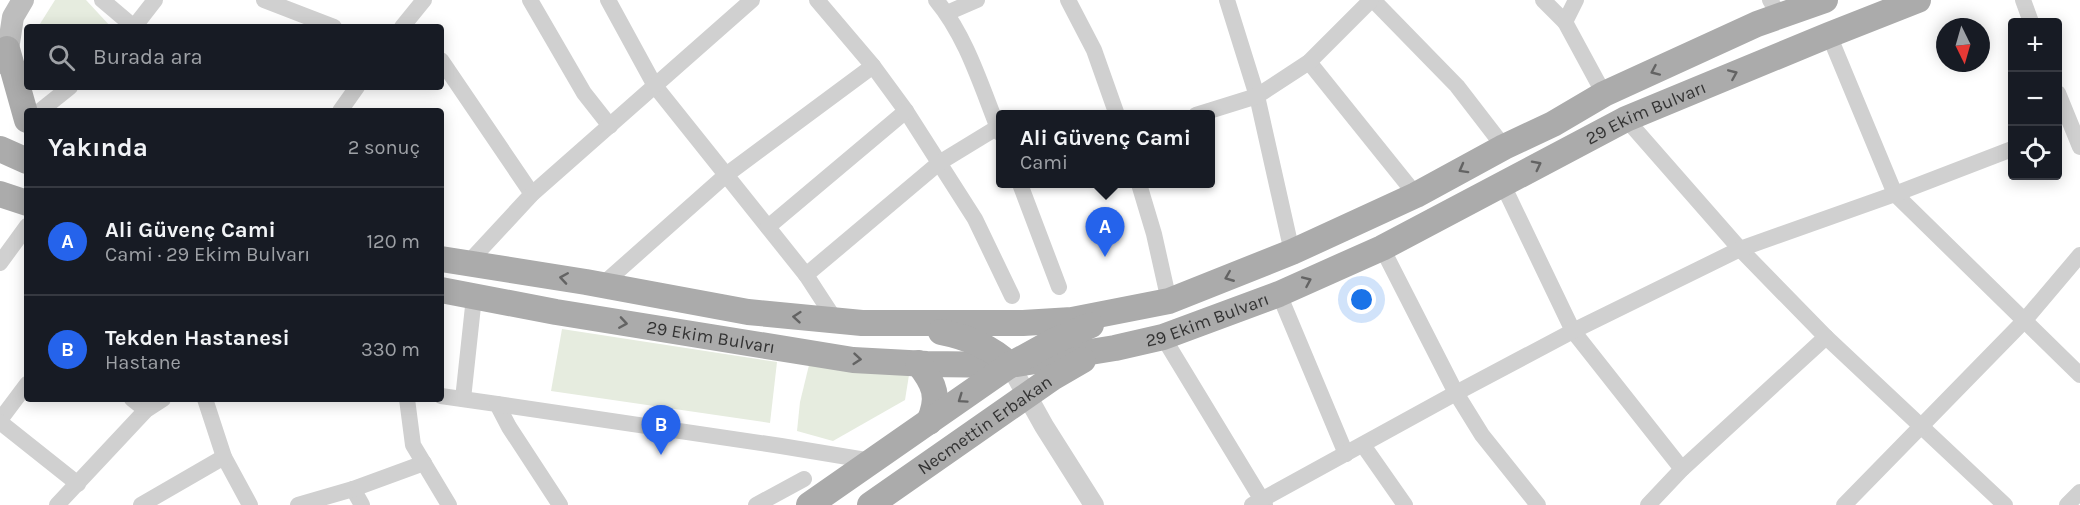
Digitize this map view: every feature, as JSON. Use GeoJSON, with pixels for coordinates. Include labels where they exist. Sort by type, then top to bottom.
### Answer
{"type":"FeatureCollection","features":[{"type":"Feature","properties":{"kind":"main road","name":"29 Ekim Bulvarı"},"geometry":{"type":"LineString","coordinates":[[444,259],[748,312],[836,321],[899,324],[1023,323],[1072,320],[1142,307],[1169,301],[1292,252],[1416,195],[1504,147],[1553,124],[1604,94],[1757,24],[1775,8],[1826,0]]}},
{"type":"Feature","properties":{"kind":"main road","name":"29 Ekim Bulvarı"},"geometry":{"type":"LineString","coordinates":[[444,291],[556,312],[854,360],[1010,365],[1101,350],[1163,337],[1279,294],[1382,248],[1626,119],[1829,34],[1918,0]]}},
{"type":"Feature","properties":{"kind":"main road"},"geometry":{"type":"LineString","coordinates":[[9,33],[28,108]]}},
{"type":"Feature","properties":{"kind":"main road"},"geometry":{"type":"LineString","coordinates":[[0,149],[24,159]]}},
{"type":"Feature","properties":{"kind":"main road"},"geometry":{"type":"LineString","coordinates":[[0,194],[24,202]]}},
{"type":"Feature","properties":{"kind":"main road","name":"Necmettin Erbakan"},"geometry":{"type":"LineString","coordinates":[[809,505],[1010,365],[1052,342],[1093,324],[1142,307]]}},
{"type":"Feature","properties":{"kind":"main road"},"geometry":{"type":"LineString","coordinates":[[899,324],[966,338],[999,355],[1010,365]]}},
{"type":"Feature","properties":{"kind":"main road","name":"Necmettin Erbakan"},"geometry":{"type":"LineString","coordinates":[[870,505],[1052,378],[1101,350]]}},
{"type":"Feature","properties":{"kind":"main road"},"geometry":{"type":"LineString","coordinates":[[918,363],[929,376],[935,392],[935,408],[928,422]]}},
{"type":"Feature","properties":{"kind":"street"},"geometry":{"type":"LineString","coordinates":[[102,0],[130,24]]}},
{"type":"Feature","properties":{"kind":"street"},"geometry":{"type":"LineString","coordinates":[[136,24],[155,0]]}},
{"type":"Feature","properties":{"kind":"street"},"geometry":{"type":"LineString","coordinates":[[264,0],[326,24]]}},
{"type":"Feature","properties":{"kind":"street"},"geometry":{"type":"LineString","coordinates":[[411,23],[424,0]]}},
{"type":"Feature","properties":{"kind":"street"},"geometry":{"type":"LineString","coordinates":[[530,0],[584,93],[610,126]]}},
{"type":"Feature","properties":{"kind":"street"},"geometry":{"type":"LineString","coordinates":[[608,0],[655,86],[806,275],[836,321]]}},
{"type":"Feature","properties":{"kind":"street"},"geometry":{"type":"LineString","coordinates":[[817,0],[873,66],[906,111],[975,219],[1012,296]]}},
{"type":"Feature","properties":{"kind":"street"},"geometry":{"type":"LineString","coordinates":[[977,0],[942,7],[984,88],[996,122]]}},
{"type":"Feature","properties":{"kind":"street"},"geometry":{"type":"LineString","coordinates":[[1068,0],[1094,50],[1116,110]]}},
{"type":"Feature","properties":{"kind":"street"},"geometry":{"type":"LineString","coordinates":[[1210,110],[1257,96],[1309,62],[1372,0],[1457,86],[1504,147]]}},
{"type":"Feature","properties":{"kind":"street"},"geometry":{"type":"LineString","coordinates":[[1543,0],[1565,22],[1604,94]]}},
{"type":"Feature","properties":{"kind":"street"},"geometry":{"type":"LineString","coordinates":[[1565,22],[1576,0]]}},
{"type":"Feature","properties":{"kind":"street"},"geometry":{"type":"LineString","coordinates":[[2023,0],[2030,18]]}},
{"type":"Feature","properties":{"kind":"street"},"geometry":{"type":"LineString","coordinates":[[1232,2],[1242,49],[1257,96],[1292,252]]}},
{"type":"Feature","properties":{"kind":"street"},"geometry":{"type":"LineString","coordinates":[[468,263],[532,194],[655,86],[743,3]]}},
{"type":"Feature","properties":{"kind":"street"},"geometry":{"type":"LineString","coordinates":[[1829,34],[1895,194],[2080,375]]}},
{"type":"Feature","properties":{"kind":"street"},"geometry":{"type":"LineString","coordinates":[[1309,62],[1416,195]]}},
{"type":"Feature","properties":{"kind":"street"},"geometry":{"type":"LineString","coordinates":[[444,64],[532,194]]}},
{"type":"Feature","properties":{"kind":"street"},"geometry":{"type":"LineString","coordinates":[[602,285],[726,175],[873,66]]}},
{"type":"Feature","properties":{"kind":"street"},"geometry":{"type":"LineString","coordinates":[[42,108],[66,90]]}},
{"type":"Feature","properties":{"kind":"street"},"geometry":{"type":"LineString","coordinates":[[342,108],[355,90]]}},
{"type":"Feature","properties":{"kind":"street"},"geometry":{"type":"LineString","coordinates":[[2062,105],[2069,127],[2080,147]]}},
{"type":"Feature","properties":{"kind":"street"},"geometry":{"type":"LineString","coordinates":[[768,227],[906,111]]}},
{"type":"Feature","properties":{"kind":"street"},"geometry":{"type":"LineString","coordinates":[[1626,119],[1740,249],[1826,337],[2005,505]]}},
{"type":"Feature","properties":{"kind":"street"},"geometry":{"type":"LineString","coordinates":[[806,275],[939,164],[996,132]]}},
{"type":"Feature","properties":{"kind":"street"},"geometry":{"type":"LineString","coordinates":[[1163,337],[1260,503],[1456,393],[1573,331],[1740,249],[2008,151]]}},
{"type":"Feature","properties":{"kind":"street"},"geometry":{"type":"LineString","coordinates":[[1502,183],[1573,331],[1682,469]]}},
{"type":"Feature","properties":{"kind":"street"},"geometry":{"type":"LineString","coordinates":[[1022,188],[1059,287]]}},
{"type":"Feature","properties":{"kind":"street"},"geometry":{"type":"LineString","coordinates":[[1140,188],[1154,234],[1169,301]]}},
{"type":"Feature","properties":{"kind":"street"},"geometry":{"type":"LineString","coordinates":[[0,262],[24,230]]}},
{"type":"Feature","properties":{"kind":"street"},"geometry":{"type":"LineString","coordinates":[[1382,248],[1456,393],[1482,435],[1538,505]]}},
{"type":"Feature","properties":{"kind":"street"},"geometry":{"type":"LineString","coordinates":[[1844,505],[2024,321],[2080,255]]}},
{"type":"Feature","properties":{"kind":"street"},"geometry":{"type":"LineString","coordinates":[[1279,294],[1346,454]]}},
{"type":"Feature","properties":{"kind":"street"},"geometry":{"type":"LineString","coordinates":[[463,399],[474,297]]}},
{"type":"Feature","properties":{"kind":"street"},"geometry":{"type":"LineString","coordinates":[[1649,505],[1682,469],[1826,337]]}},
{"type":"Feature","properties":{"kind":"street"},"geometry":{"type":"LineString","coordinates":[[1010,365],[1088,503]]}},
{"type":"Feature","properties":{"kind":"street"},"geometry":{"type":"LineString","coordinates":[[24,388],[0,421],[78,484]]}},
{"type":"Feature","properties":{"kind":"street"},"geometry":{"type":"LineString","coordinates":[[444,396],[872,461]]}},
{"type":"Feature","properties":{"kind":"street"},"geometry":{"type":"LineString","coordinates":[[206,402],[224,457],[250,505]]}},
{"type":"Feature","properties":{"kind":"street"},"geometry":{"type":"LineString","coordinates":[[407,402],[413,445],[449,505]]}},
{"type":"Feature","properties":{"kind":"street"},"geometry":{"type":"LineString","coordinates":[[57,505],[78,484],[139,404]]}},
{"type":"Feature","properties":{"kind":"street"},"geometry":{"type":"LineString","coordinates":[[497,404],[509,427],[560,505]]}},
{"type":"Feature","properties":{"kind":"street"},"geometry":{"type":"LineString","coordinates":[[1363,445],[1405,505]]}},
{"type":"Feature","properties":{"kind":"street"},"geometry":{"type":"LineString","coordinates":[[141,505],[224,457]]}},
{"type":"Feature","properties":{"kind":"street"},"geometry":{"type":"LineString","coordinates":[[298,505],[353,489],[424,463]]}},
{"type":"Feature","properties":{"kind":"street"},"geometry":{"type":"LineString","coordinates":[[756,505],[804,478]]}},
{"type":"Feature","properties":{"kind":"street"},"geometry":{"type":"LineString","coordinates":[[353,489],[362,505]]}},
{"type":"Feature","properties":{"kind":"street"},"geometry":{"type":"LineString","coordinates":[[2067,505],[2080,492]]}},
{"type":"Feature","properties":{"kind":"shaded area"},"geometry":{"type":"Polygon","coordinates":[[[55,0],[86,0],[108,24],[40,24],[55,0]]]}},
{"type":"Feature","properties":{"kind":"shaded area"},"geometry":{"type":"Polygon","coordinates":[[[562,329],[777,362],[770,423],[551,391],[562,329]]]}},
{"type":"Feature","properties":{"kind":"shaded area"},"geometry":{"type":"Polygon","coordinates":[[[810,361],[909,375],[905,400],[833,441],[797,431],[800,402],[810,361]]]}},
{"type":"Feature","properties":{"kind":"place","name":"Ali Güvenç Cami"},"geometry":{"type":"Point","coordinates":[1105,257]}},
{"type":"Feature","properties":{"kind":"place","name":"Tekden Hastanesi"},"geometry":{"type":"Point","coordinates":[661,455]}}]}
